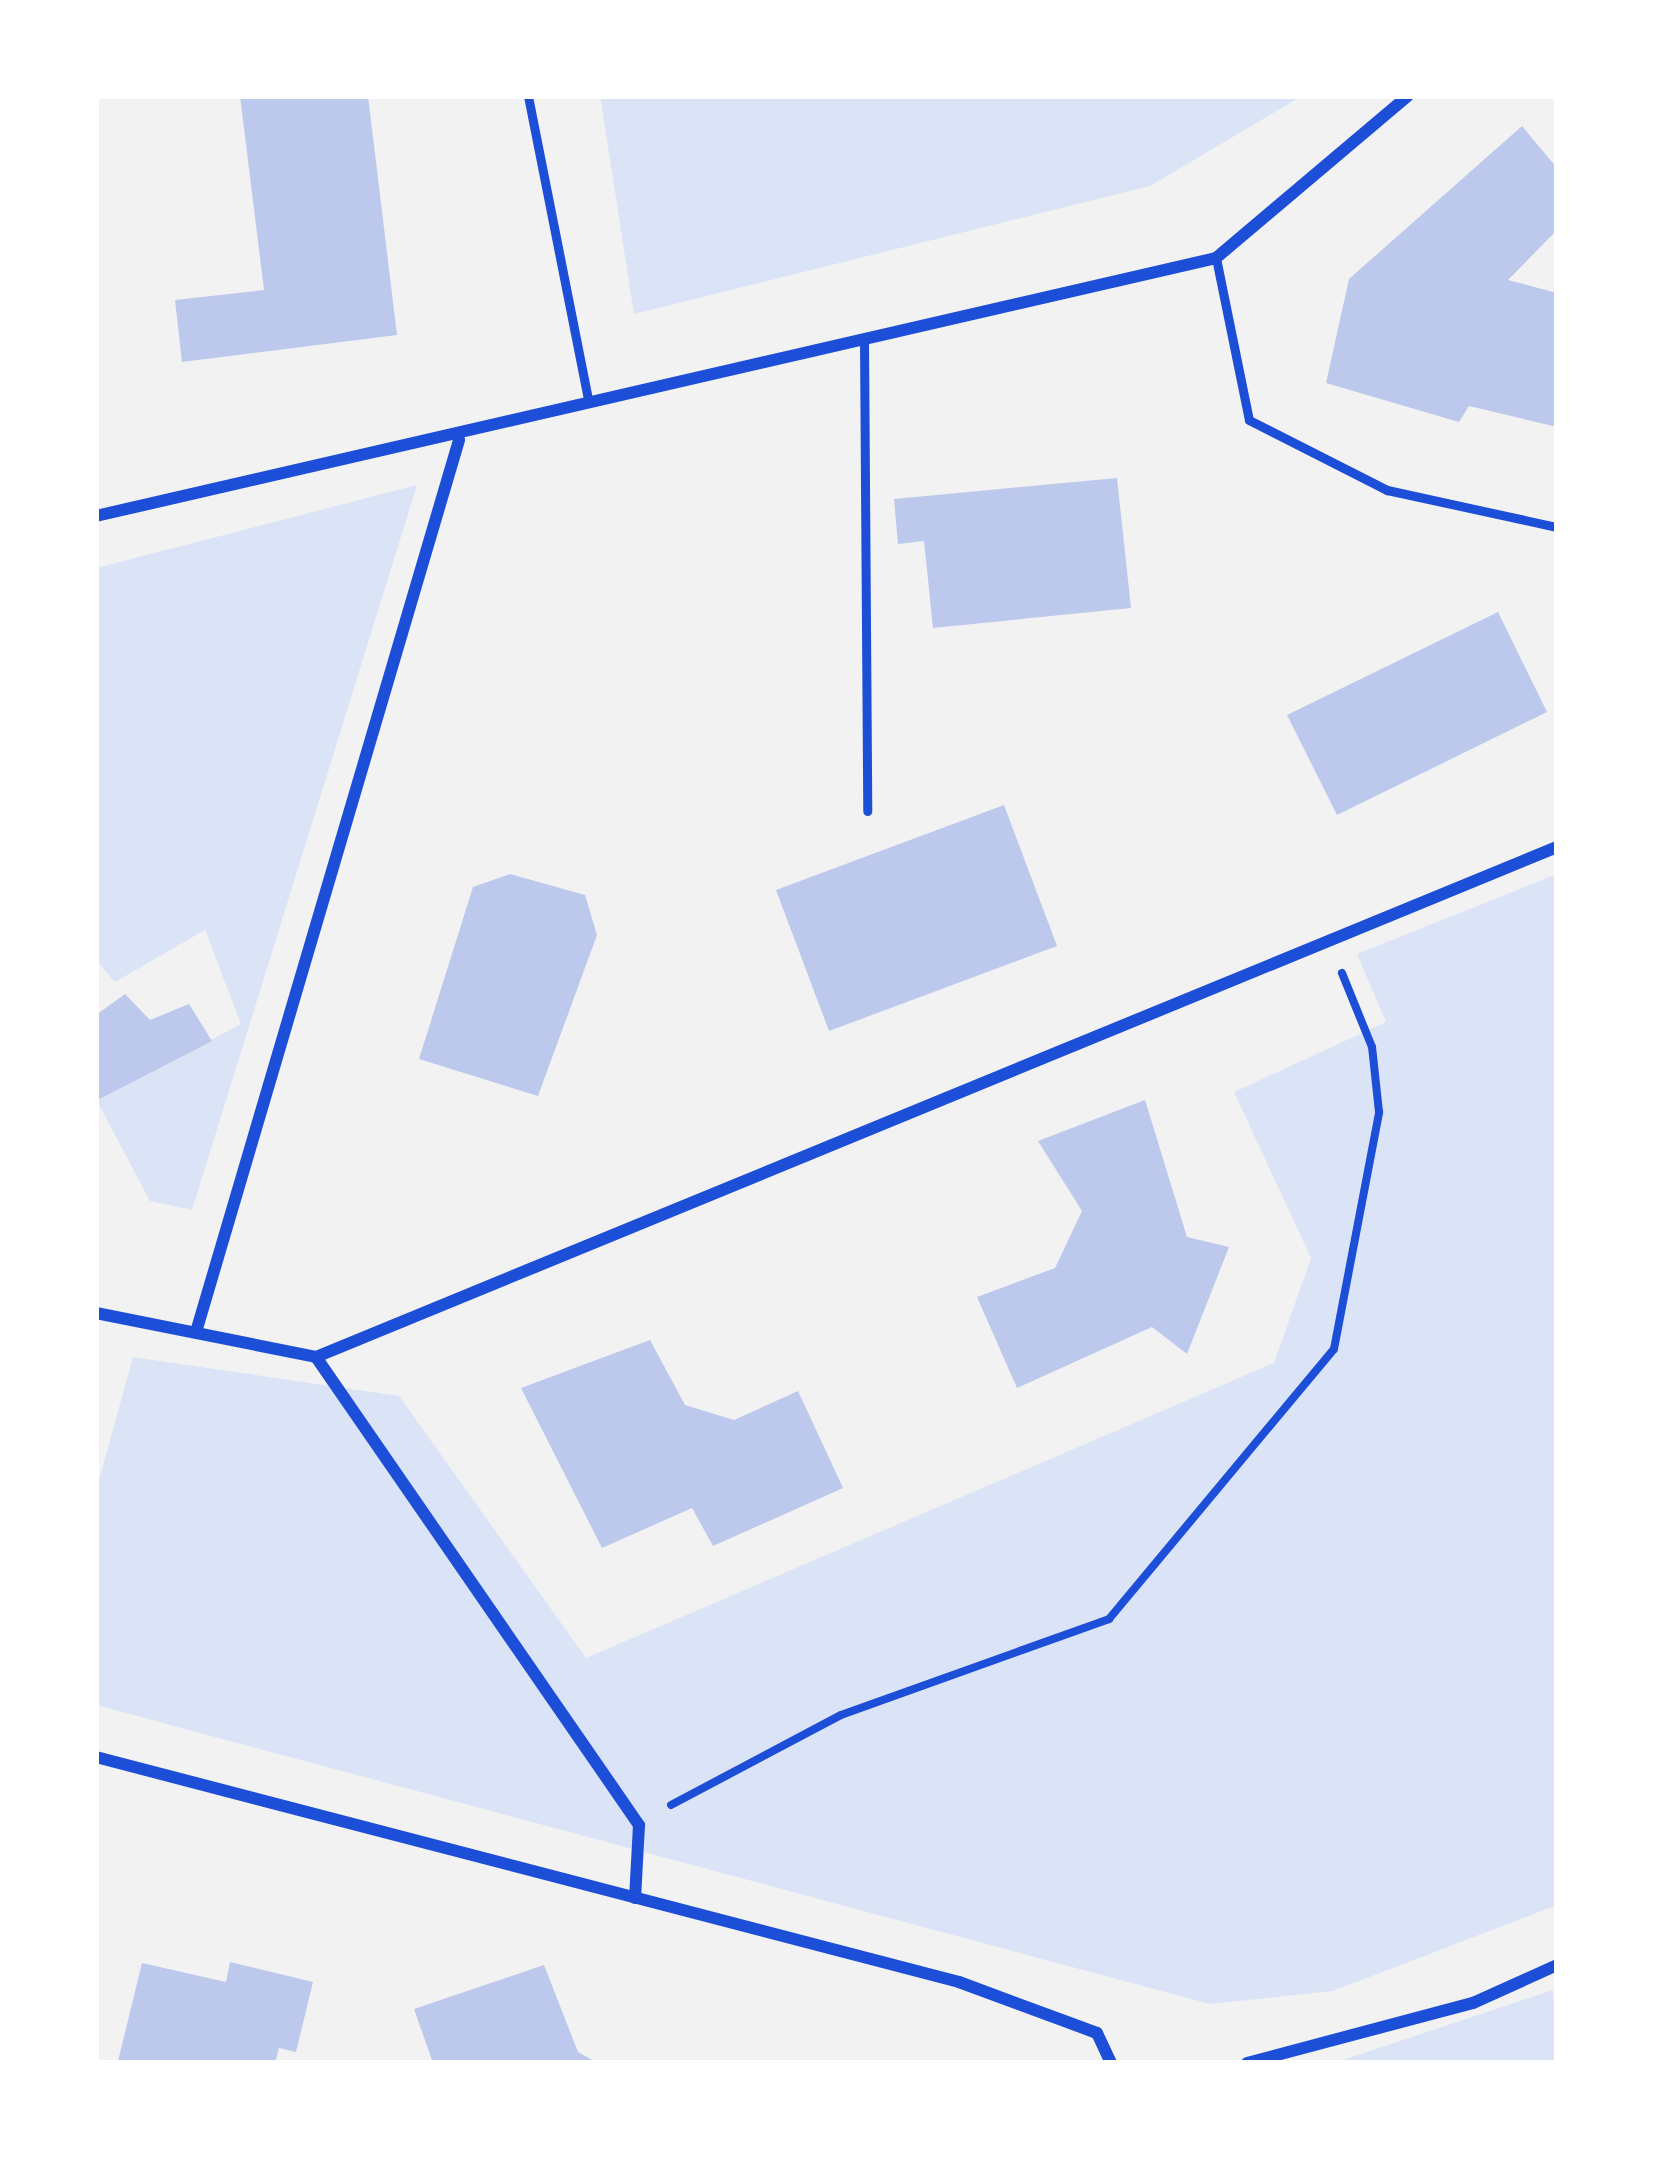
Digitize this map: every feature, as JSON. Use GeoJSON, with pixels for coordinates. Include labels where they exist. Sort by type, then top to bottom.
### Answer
{"type":"FeatureCollection","features":[{"type":"Feature","properties":{"kind":"street"},"geometry":{"type":"LineString","coordinates":[[96,516],[459,440],[589,403],[1216,258],[1408,96]]}},
{"type":"Feature","properties":{"kind":"street"},"geometry":{"type":"LineString","coordinates":[[196,1332],[459,440]]}},
{"type":"Feature","properties":{"kind":"street"},"geometry":{"type":"LineString","coordinates":[[96,1313],[316,1358],[1557,847]]}},
{"type":"Feature","properties":{"kind":"street"},"geometry":{"type":"LineString","coordinates":[[316,1358],[639,1825],[635,1898]]}},
{"type":"Feature","properties":{"kind":"street"},"geometry":{"type":"LineString","coordinates":[[96,1757],[959,1982],[1096,2032],[1111,2063]]}},
{"type":"Feature","properties":{"kind":"street"},"geometry":{"type":"LineString","coordinates":[[1247,2063],[1473,2003],[1557,1965]]}},
{"type":"Feature","properties":{"kind":"lane"},"geometry":{"type":"LineString","coordinates":[[528,96],[589,403]]}},
{"type":"Feature","properties":{"kind":"lane"},"geometry":{"type":"LineString","coordinates":[[1216,258],[1249,420],[1387,490],[1557,527]]}},
{"type":"Feature","properties":{"kind":"lane"},"geometry":{"type":"LineString","coordinates":[[864,340],[867,812]]}},
{"type":"Feature","properties":{"kind":"path"},"geometry":{"type":"LineString","coordinates":[[639,1825],[841,1715],[1109,1619],[1334,1348],[1379,1112],[1372,1047],[1330,944]]}},
{"type":"Feature","properties":{"kind":"shaded area"},"geometry":{"type":"Polygon","coordinates":[[[600,96],[1302,96],[1150,186],[634,314],[600,96]]]}},
{"type":"Feature","properties":{"kind":"shaded area"},"geometry":{"type":"Polygon","coordinates":[[[417,485],[192,1210],[150,1201],[97,1101],[241,1024],[205,930],[115,982],[96,960],[96,568],[417,485]]]}},
{"type":"Feature","properties":{"kind":"shaded area"},"geometry":{"type":"Polygon","coordinates":[[[1557,874],[1557,1905],[1333,1991],[1210,2004],[96,1705],[96,1491],[133,1357],[399,1396],[586,1658],[1274,1363],[1311,1258],[1234,1092],[1386,1022],[1357,954],[1557,874]]]}},
{"type":"Feature","properties":{"kind":"shaded area"},"geometry":{"type":"Polygon","coordinates":[[[1553,1990],[1557,2063],[1334,2063],[1553,1990]]]}},
{"type":"Feature","properties":{"kind":"building"},"geometry":{"type":"Polygon","coordinates":[[[240,96],[368,96],[397,335],[182,362],[175,300],[264,290],[240,96]]]}},
{"type":"Feature","properties":{"kind":"building"},"geometry":{"type":"Polygon","coordinates":[[[1522,126],[1557,168],[1557,230],[1508,280],[1557,293],[1557,427],[1469,406],[1459,422],[1326,383],[1349,279],[1522,126]]]}},
{"type":"Feature","properties":{"kind":"building"},"geometry":{"type":"Polygon","coordinates":[[[1117,478],[1131,608],[933,628],[924,541],[898,544],[894,499],[1117,478]]]}},
{"type":"Feature","properties":{"kind":"building"},"geometry":{"type":"Polygon","coordinates":[[[1498,612],[1547,712],[1337,815],[1287,715],[1498,612]]]}},
{"type":"Feature","properties":{"kind":"building"},"geometry":{"type":"Polygon","coordinates":[[[1004,805],[1057,946],[829,1031],[776,890],[1004,805]]]}},
{"type":"Feature","properties":{"kind":"building"},"geometry":{"type":"Polygon","coordinates":[[[510,874],[585,895],[597,935],[538,1096],[419,1059],[473,887],[510,874]]]}},
{"type":"Feature","properties":{"kind":"building"},"geometry":{"type":"Polygon","coordinates":[[[125,994],[150,1020],[189,1004],[212,1041],[96,1101],[96,1015],[125,994]]]}},
{"type":"Feature","properties":{"kind":"building"},"geometry":{"type":"Polygon","coordinates":[[[1145,1100],[1187,1237],[1229,1247],[1187,1354],[1152,1327],[1017,1388],[977,1297],[1055,1268],[1082,1211],[1038,1141],[1145,1100]]]}},
{"type":"Feature","properties":{"kind":"building"},"geometry":{"type":"Polygon","coordinates":[[[650,1340],[685,1405],[734,1420],[798,1391],[843,1488],[713,1546],[692,1508],[602,1548],[521,1388],[650,1340]]]}},
{"type":"Feature","properties":{"kind":"building"},"geometry":{"type":"Polygon","coordinates":[[[230,1962],[313,1982],[296,2052],[279,2048],[275,2063],[118,2061],[142,1963],[226,1982],[230,1962]]]}},
{"type":"Feature","properties":{"kind":"building"},"geometry":{"type":"Polygon","coordinates":[[[544,1965],[578,2052],[598,2063],[433,2063],[414,2009],[544,1965]]]}}]}
